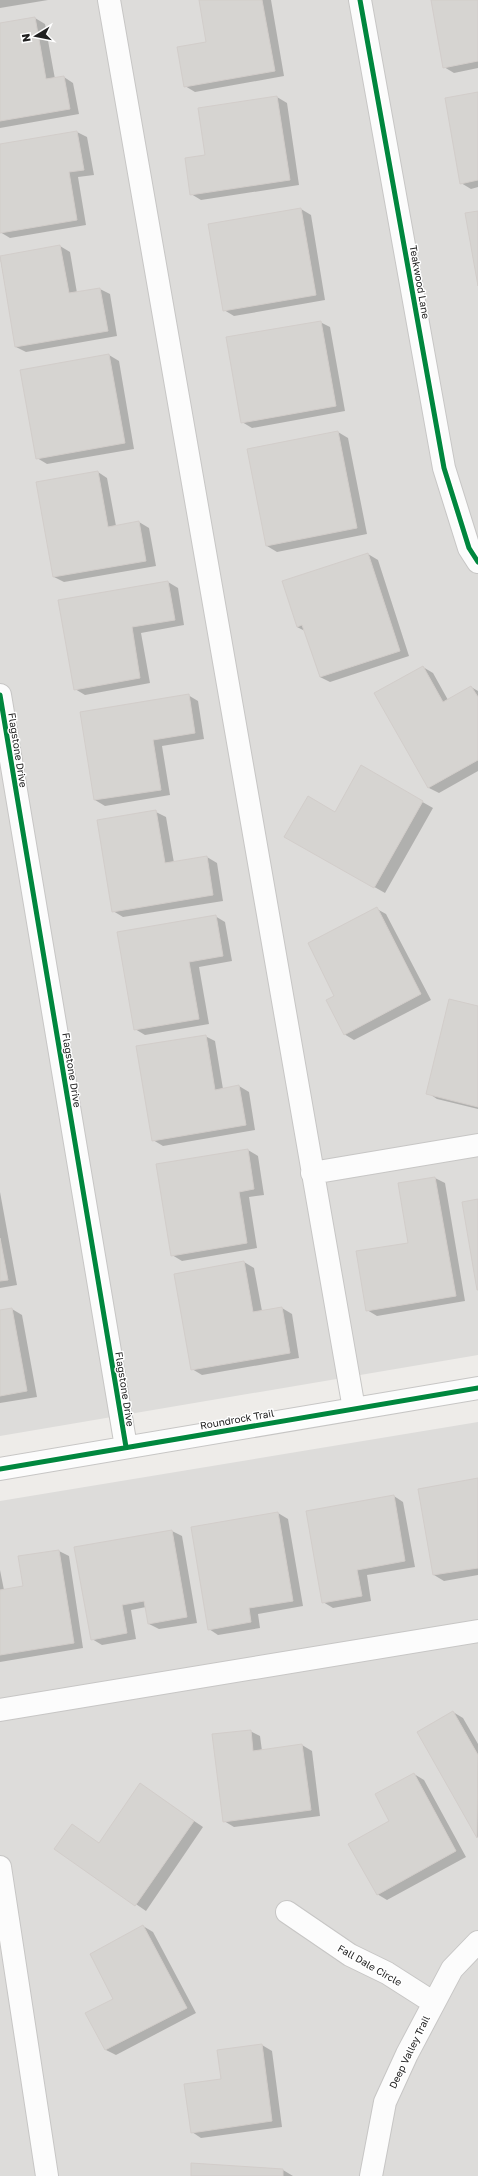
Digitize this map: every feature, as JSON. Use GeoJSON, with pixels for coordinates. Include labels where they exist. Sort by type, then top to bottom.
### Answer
{"type":"FeatureCollection","features":[{"type":"Feature","properties":{"kind":"street"},"geometry":{"type":"LineString","coordinates":[[110,0],[354,1409]]}},
{"type":"Feature","properties":{"kind":"street","name":"Teakwood Lane"},"geometry":{"type":"LineString","coordinates":[[360,0],[444,468],[469,548],[478,562]]}},
{"type":"Feature","properties":{"kind":"street","name":"Flagstone Drive"},"geometry":{"type":"LineString","coordinates":[[0,695],[126,1447]]}},
{"type":"Feature","properties":{"kind":"street"},"geometry":{"type":"LineString","coordinates":[[312,1173],[478,1145]]}},
{"type":"Feature","properties":{"kind":"street","name":"Roundrock Trail"},"geometry":{"type":"LineString","coordinates":[[0,1469],[478,1388]]}},
{"type":"Feature","properties":{"kind":"street"},"geometry":{"type":"LineString","coordinates":[[0,1710],[478,1631]]}},
{"type":"Feature","properties":{"kind":"street"},"geometry":{"type":"LineString","coordinates":[[0,1867],[47,2176]]}},
{"type":"Feature","properties":{"kind":"street","name":"Fall Dale Circle"},"geometry":{"type":"LineString","coordinates":[[287,1912],[350,1955],[387,1973],[434,2003]]}},
{"type":"Feature","properties":{"kind":"street","name":"Deep Valley Trail"},"geometry":{"type":"LineString","coordinates":[[371,2176],[385,2102],[407,2054],[452,1969],[478,1942]]}},
{"type":"Feature","properties":{"kind":"shaded area"},"geometry":{"type":"Polygon","coordinates":[[[0,0],[478,0],[478,1355],[0,1436],[0,0]]]}},
{"type":"Feature","properties":{"kind":"shaded area"},"geometry":{"type":"Polygon","coordinates":[[[478,1422],[478,2176],[0,2176],[0,1501],[478,1422]]]}},
{"type":"Feature","properties":{"kind":"building"},"geometry":{"type":"Polygon","coordinates":[[[199,0],[262,0],[275,71],[184,87],[177,47],[206,42],[199,0]]]}},
{"type":"Feature","properties":{"kind":"building"},"geometry":{"type":"Polygon","coordinates":[[[431,0],[478,0],[478,61],[443,68],[431,0]]]}},
{"type":"Feature","properties":{"kind":"building"},"geometry":{"type":"Polygon","coordinates":[[[35,17],[46,79],[64,76],[70,109],[0,121],[0,23],[35,17]]]}},
{"type":"Feature","properties":{"kind":"building"},"geometry":{"type":"Polygon","coordinates":[[[478,92],[478,180],[460,184],[445,98],[478,92]]]}},
{"type":"Feature","properties":{"kind":"building"},"geometry":{"type":"Polygon","coordinates":[[[277,96],[290,180],[190,195],[185,158],[205,155],[198,108],[277,96]]]}},
{"type":"Feature","properties":{"kind":"building"},"geometry":{"type":"Polygon","coordinates":[[[77,131],[84,170],[69,172],[77,220],[0,233],[0,144],[77,131]]]}},
{"type":"Feature","properties":{"kind":"building"},"geometry":{"type":"Polygon","coordinates":[[[301,208],[316,295],[223,311],[208,224],[301,208]]]}},
{"type":"Feature","properties":{"kind":"building"},"geometry":{"type":"Polygon","coordinates":[[[478,211],[478,286],[465,213],[478,211]]]}},
{"type":"Feature","properties":{"kind":"building"},"geometry":{"type":"Polygon","coordinates":[[[60,245],[69,293],[100,288],[108,331],[15,347],[0,256],[60,245]]]}},
{"type":"Feature","properties":{"kind":"building"},"geometry":{"type":"Polygon","coordinates":[[[321,321],[336,406],[241,423],[226,337],[321,321]]]}},
{"type":"Feature","properties":{"kind":"building"},"geometry":{"type":"Polygon","coordinates":[[[109,354],[125,443],[36,459],[20,370],[109,354]]]}},
{"type":"Feature","properties":{"kind":"building"},"geometry":{"type":"Polygon","coordinates":[[[338,431],[357,528],[266,546],[247,449],[338,431]]]}},
{"type":"Feature","properties":{"kind":"building"},"geometry":{"type":"Polygon","coordinates":[[[98,471],[108,527],[139,521],[146,561],[53,577],[36,482],[98,471]]]}},
{"type":"Feature","properties":{"kind":"building"},"geometry":{"type":"Polygon","coordinates":[[[368,553],[400,651],[320,677],[302,625],[297,627],[282,581],[368,553]]]}},
{"type":"Feature","properties":{"kind":"building"},"geometry":{"type":"Polygon","coordinates":[[[168,581],[175,620],[132,627],[140,678],[74,690],[58,600],[168,581]]]}},
{"type":"Feature","properties":{"kind":"building"},"geometry":{"type":"Polygon","coordinates":[[[423,666],[443,702],[471,686],[478,697],[478,760],[428,788],[374,693],[423,666]]]}},
{"type":"Feature","properties":{"kind":"building"},"geometry":{"type":"Polygon","coordinates":[[[189,694],[195,733],[153,740],[161,790],[94,800],[80,712],[189,694]]]}},
{"type":"Feature","properties":{"kind":"building"},"geometry":{"type":"Polygon","coordinates":[[[361,765],[423,801],[374,888],[284,837],[308,796],[335,812],[361,765]]]}},
{"type":"Feature","properties":{"kind":"building"},"geometry":{"type":"Polygon","coordinates":[[[156,810],[165,863],[207,856],[213,895],[112,912],[97,820],[156,810]]]}},
{"type":"Feature","properties":{"kind":"building"},"geometry":{"type":"Polygon","coordinates":[[[377,907],[421,994],[344,1035],[326,1000],[334,996],[308,943],[377,907]]]}},
{"type":"Feature","properties":{"kind":"building"},"geometry":{"type":"Polygon","coordinates":[[[216,915],[223,956],[189,962],[199,1019],[134,1030],[117,932],[216,915]]]}},
{"type":"Feature","properties":{"kind":"building"},"geometry":{"type":"Polygon","coordinates":[[[449,999],[478,1006],[478,1107],[426,1094],[449,999]]]}},
{"type":"Feature","properties":{"kind":"building"},"geometry":{"type":"Polygon","coordinates":[[[206,1035],[215,1090],[239,1085],[246,1125],[152,1141],[136,1046],[206,1035]]]}},
{"type":"Feature","properties":{"kind":"building"},"geometry":{"type":"Polygon","coordinates":[[[248,1149],[254,1189],[239,1192],[247,1243],[171,1256],[156,1164],[248,1149]]]}},
{"type":"Feature","properties":{"kind":"building"},"geometry":{"type":"Polygon","coordinates":[[[435,1177],[456,1296],[366,1311],[356,1251],[408,1243],[398,1183],[435,1177]]]}},
{"type":"Feature","properties":{"kind":"building"},"geometry":{"type":"Polygon","coordinates":[[[478,1199],[478,1290],[477,1290],[462,1202],[478,1199]]]}},
{"type":"Feature","properties":{"kind":"building"},"geometry":{"type":"Polygon","coordinates":[[[0,1238],[8,1280],[0,1281],[0,1238]]]}},
{"type":"Feature","properties":{"kind":"building"},"geometry":{"type":"Polygon","coordinates":[[[244,1261],[253,1312],[282,1307],[290,1353],[191,1370],[174,1274],[244,1261]]]}},
{"type":"Feature","properties":{"kind":"building"},"geometry":{"type":"Polygon","coordinates":[[[12,1308],[27,1391],[0,1396],[0,1310],[12,1308]]]}},
{"type":"Feature","properties":{"kind":"building"},"geometry":{"type":"Polygon","coordinates":[[[478,1478],[478,1568],[433,1575],[418,1489],[478,1478]]]}},
{"type":"Feature","properties":{"kind":"building"},"geometry":{"type":"Polygon","coordinates":[[[394,1495],[405,1561],[357,1570],[362,1596],[322,1603],[306,1511],[394,1495]]]}},
{"type":"Feature","properties":{"kind":"building"},"geometry":{"type":"Polygon","coordinates":[[[278,1512],[293,1601],[249,1608],[251,1622],[208,1630],[191,1527],[278,1512]]]}},
{"type":"Feature","properties":{"kind":"building"},"geometry":{"type":"Polygon","coordinates":[[[172,1530],[187,1617],[148,1624],[144,1601],[122,1605],[127,1633],[91,1640],[74,1547],[172,1530]]]}},
{"type":"Feature","properties":{"kind":"building"},"geometry":{"type":"Polygon","coordinates":[[[59,1550],[74,1643],[0,1655],[0,1590],[23,1586],[18,1556],[59,1550]]]}},
{"type":"Feature","properties":{"kind":"building"},"geometry":{"type":"Polygon","coordinates":[[[453,1711],[478,1755],[477,1838],[417,1732],[453,1711]]]}},
{"type":"Feature","properties":{"kind":"building"},"geometry":{"type":"Polygon","coordinates":[[[251,1730],[253,1751],[302,1744],[311,1810],[223,1822],[212,1734],[251,1730]]]}},
{"type":"Feature","properties":{"kind":"building"},"geometry":{"type":"Polygon","coordinates":[[[414,1773],[456,1851],[377,1895],[348,1844],[389,1821],[375,1794],[414,1773]]]}},
{"type":"Feature","properties":{"kind":"building"},"geometry":{"type":"Polygon","coordinates":[[[140,1783],[194,1821],[135,1906],[54,1849],[72,1824],[99,1843],[140,1783]]]}},
{"type":"Feature","properties":{"kind":"building"},"geometry":{"type":"Polygon","coordinates":[[[143,1925],[187,2008],[105,2050],[85,2013],[113,1999],[90,1954],[143,1925]]]}},
{"type":"Feature","properties":{"kind":"building"},"geometry":{"type":"Polygon","coordinates":[[[262,2044],[272,2121],[191,2133],[184,2084],[221,2079],[217,2050],[262,2044]]]}},
{"type":"Feature","properties":{"kind":"building"},"geometry":{"type":"Polygon","coordinates":[[[191,2163],[283,2169],[283,2176],[191,2176],[191,2163]]]}},
{"type":"Feature","properties":{"kind":"cycle path"},"geometry":{"type":"LineString","coordinates":[[360,0],[444,468],[469,548],[478,562]]}},
{"type":"Feature","properties":{"kind":"cycle path"},"geometry":{"type":"LineString","coordinates":[[0,695],[126,1447]]}},
{"type":"Feature","properties":{"kind":"cycle path"},"geometry":{"type":"LineString","coordinates":[[0,1469],[478,1388]]}}]}
